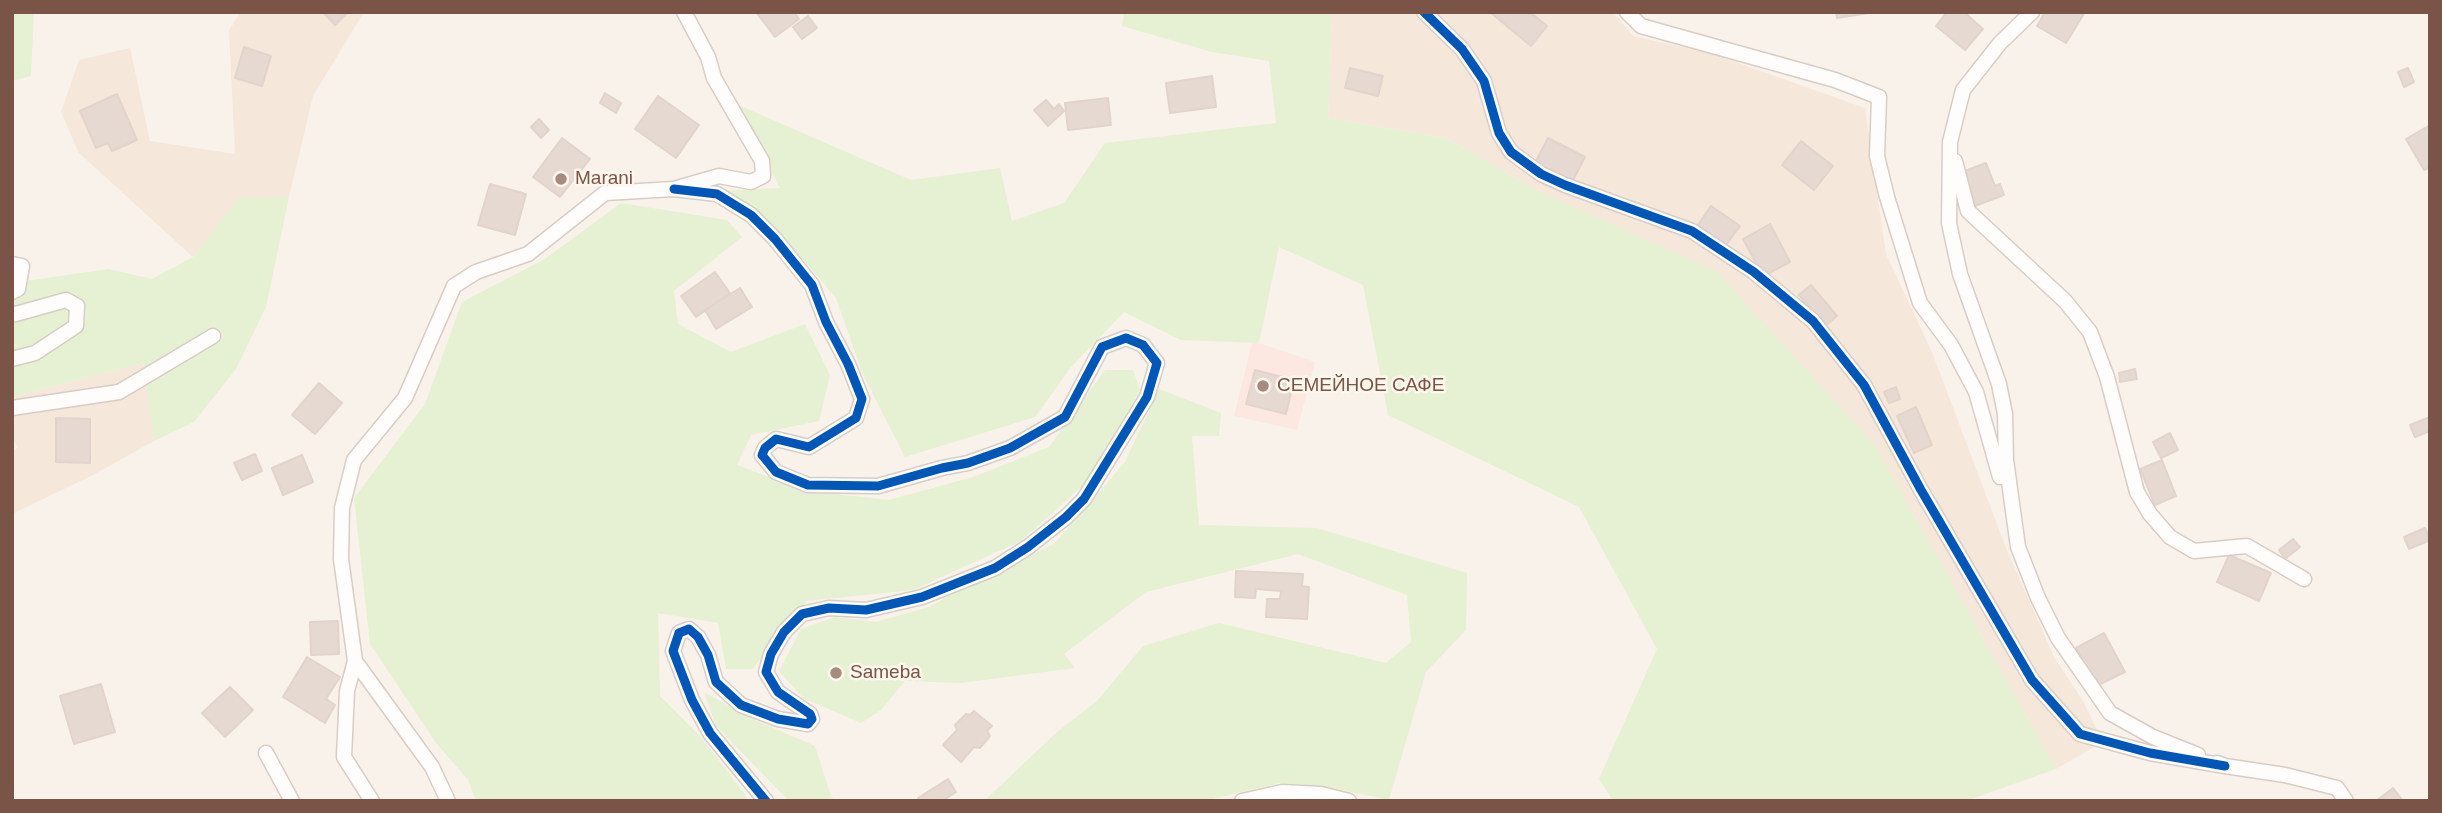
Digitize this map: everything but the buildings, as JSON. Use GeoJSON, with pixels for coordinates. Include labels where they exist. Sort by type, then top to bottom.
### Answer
{"type":"FeatureCollection","features":[{"type":"Feature","properties":{"kind":"street"},"geometry":{"type":"LineString","coordinates":[[674,188],[719,176],[751,182],[764,176],[762,161],[714,78],[708,57],[684,12]]}},
{"type":"Feature","properties":{"kind":"street"},"geometry":{"type":"LineString","coordinates":[[1424,12],[1462,50],[1484,81],[1499,133],[1511,152],[1541,174],[1566,185],[1692,231],[1754,272],[1813,321],[1864,385],[1921,490],[2032,680],[2080,734],[2150,753],[2286,775],[2337,788],[2346,801]]}},
{"type":"Feature","properties":{"kind":"street"},"geometry":{"type":"LineString","coordinates":[[1627,12],[1641,26],[1835,80],[1879,97],[1877,156],[1920,303],[1951,345],[1976,392],[2018,547],[2038,598],[2058,638],[2110,713],[2153,737],[2225,766]]}},
{"type":"Feature","properties":{"kind":"street"},"geometry":{"type":"LineString","coordinates":[[2018,547],[1999,384],[1960,274],[1949,223],[1950,142],[1963,90],[2000,43],[2032,12]]}},
{"type":"Feature","properties":{"kind":"street"},"geometry":{"type":"LineString","coordinates":[[1950,142],[1968,211],[2065,301],[2090,332],[2106,377],[2137,492],[2150,514],[2170,537],[2194,551],[2247,546],[2304,579]]}},
{"type":"Feature","properties":{"kind":"street"},"geometry":{"type":"LineString","coordinates":[[372,801],[344,757],[347,691],[355,661],[341,559],[342,508],[354,460],[405,398],[454,286],[476,272],[528,254],[604,192],[674,188],[717,194],[751,215],[775,239],[812,285],[862,399],[856,418],[809,447],[776,439],[765,448],[762,455],[776,472],[808,485],[878,486],[968,463],[1010,448],[1065,417],[1102,347],[1126,338],[1143,345],[1157,363],[1147,397],[1084,499],[1028,547],[995,568],[922,597],[866,610],[829,608],[802,614],[784,632],[771,654],[766,672],[778,692],[810,714],[812,719],[808,724],[778,719],[741,705],[716,682],[708,655],[698,637],[689,629],[679,633],[673,651],[692,700],[710,733],[766,801]]}},
{"type":"Feature","properties":{"kind":"street"},"geometry":{"type":"LineString","coordinates":[[12,264],[22,266],[18,289],[12,292]]}},
{"type":"Feature","properties":{"kind":"street"},"geometry":{"type":"LineString","coordinates":[[12,315],[66,300],[77,306],[76,326],[35,353],[12,359]]}},
{"type":"Feature","properties":{"kind":"street"},"geometry":{"type":"LineString","coordinates":[[12,408],[118,392],[212,336]]}},
{"type":"Feature","properties":{"kind":"street"},"geometry":{"type":"LineString","coordinates":[[355,661],[432,767],[448,801]]}},
{"type":"Feature","properties":{"kind":"street"},"geometry":{"type":"LineString","coordinates":[[266,753],[292,801]]}},
{"type":"Feature","properties":{"kind":"street"},"geometry":{"type":"LineString","coordinates":[[1241,801],[1282,792],[1321,794],[1349,801]]}},
{"type":"Feature","properties":{"kind":"shaded area"},"geometry":{"type":"Polygon","coordinates":[[[241,12],[364,12],[313,96],[289,197],[239,197],[193,257],[79,153],[61,112],[79,60],[130,48],[150,141],[235,154],[229,30],[241,12]]]}},
{"type":"Feature","properties":{"kind":"shaded area"},"geometry":{"type":"Polygon","coordinates":[[[1332,12],[1613,12],[1633,36],[1713,54],[1865,108],[1886,254],[1932,352],[2006,548],[2054,657],[2083,701],[2103,742],[2056,769],[1874,444],[1538,191],[1446,138],[1328,118],[1332,12]]]}},
{"type":"Feature","properties":{"kind":"shaded area"},"geometry":{"type":"Polygon","coordinates":[[[1252,342],[1315,362],[1297,430],[1234,416],[1252,342]]]}},
{"type":"Feature","properties":{"kind":"shaded area"},"geometry":{"type":"Polygon","coordinates":[[[143,363],[154,441],[93,475],[12,514],[12,451],[18,447],[12,439],[12,397],[143,363]]]}},
{"type":"Feature","properties":{"kind":"green space"},"geometry":{"type":"Polygon","coordinates":[[[12,12],[34,12],[31,76],[12,81],[12,12]]]}},
{"type":"Feature","properties":{"kind":"green space"},"geometry":{"type":"Polygon","coordinates":[[[1124,12],[1332,12],[1328,118],[1446,138],[1538,191],[1717,272],[1874,444],[2056,769],[1966,801],[1613,801],[1599,779],[1657,649],[1579,507],[1388,415],[1363,285],[1279,247],[1259,343],[1181,340],[1124,312],[1072,366],[1035,417],[905,457],[863,375],[836,298],[774,226],[720,191],[780,188],[736,104],[911,180],[1000,168],[1012,221],[1064,203],[1105,143],[1276,123],[1269,61],[1212,52],[1122,26],[1124,12]]]}},
{"type":"Feature","properties":{"kind":"green space"},"geometry":{"type":"Polygon","coordinates":[[[239,197],[289,197],[266,307],[236,369],[194,422],[154,441],[143,363],[12,397],[12,283],[108,269],[152,279],[193,257],[239,197]]]}},
{"type":"Feature","properties":{"kind":"green space"},"geometry":{"type":"Polygon","coordinates":[[[621,203],[727,220],[742,237],[674,291],[678,324],[731,352],[805,324],[830,375],[819,421],[751,435],[737,465],[807,491],[889,500],[973,477],[1049,447],[1105,370],[1133,370],[1140,390],[1088,481],[1021,541],[913,590],[807,601],[753,669],[726,669],[718,623],[658,613],[660,696],[701,737],[750,801],[476,801],[468,780],[436,743],[370,644],[354,498],[425,404],[462,302],[545,259],[621,203]]]}},
{"type":"Feature","properties":{"kind":"green space"},"geometry":{"type":"Polygon","coordinates":[[[1159,389],[1221,413],[1219,436],[1192,436],[1199,525],[1317,528],[1467,573],[1466,630],[1426,672],[1389,800],[1322,786],[1279,783],[1204,801],[984,801],[1057,732],[1097,701],[1143,646],[1219,623],[1386,663],[1411,642],[1407,595],[1298,554],[1146,592],[1064,654],[1075,668],[961,683],[905,681],[881,710],[861,723],[803,698],[779,671],[801,629],[835,617],[876,622],[929,607],[1054,544],[1125,462],[1159,389]]]}},
{"type":"Feature","properties":{"kind":"green space"},"geometry":{"type":"Polygon","coordinates":[[[704,692],[750,718],[815,746],[835,801],[789,801],[716,726],[704,692]]]}},
{"type":"Feature","properties":{"kind":"cycle path"},"geometry":{"type":"LineString","coordinates":[[1424,12],[1462,49],[1484,81],[1499,133],[1511,152],[1541,174],[1565,185],[1692,231],[1754,272],[1813,321],[1864,385],[1921,490],[2032,680],[2080,734],[2150,753],[2225,766]]}},
{"type":"Feature","properties":{"kind":"cycle path"},"geometry":{"type":"LineString","coordinates":[[674,189],[717,194],[751,215],[775,239],[812,285],[826,322],[848,364],[862,399],[856,418],[809,447],[776,439],[765,448],[762,455],[776,472],[808,485],[878,486],[968,463],[1010,448],[1065,417],[1102,347],[1126,338],[1143,345],[1157,363],[1147,397],[1084,499],[1028,547],[995,568],[922,597],[866,610],[829,608],[802,614],[784,632],[771,654],[766,672],[778,692],[810,714],[812,719],[808,724],[778,719],[741,705],[716,682],[708,655],[698,637],[689,629],[679,633],[673,651],[692,700],[710,733],[766,801]]}},
{"type":"Feature","properties":{"kind":"place","name":"Marani"},"geometry":{"type":"Point","coordinates":[561,179]}},
{"type":"Feature","properties":{"kind":"place","name":"СЕМЕЙНОЕ САФЕ"},"geometry":{"type":"Point","coordinates":[1263,386]}},
{"type":"Feature","properties":{"kind":"place","name":"Sameba"},"geometry":{"type":"Point","coordinates":[836,673]}}]}
